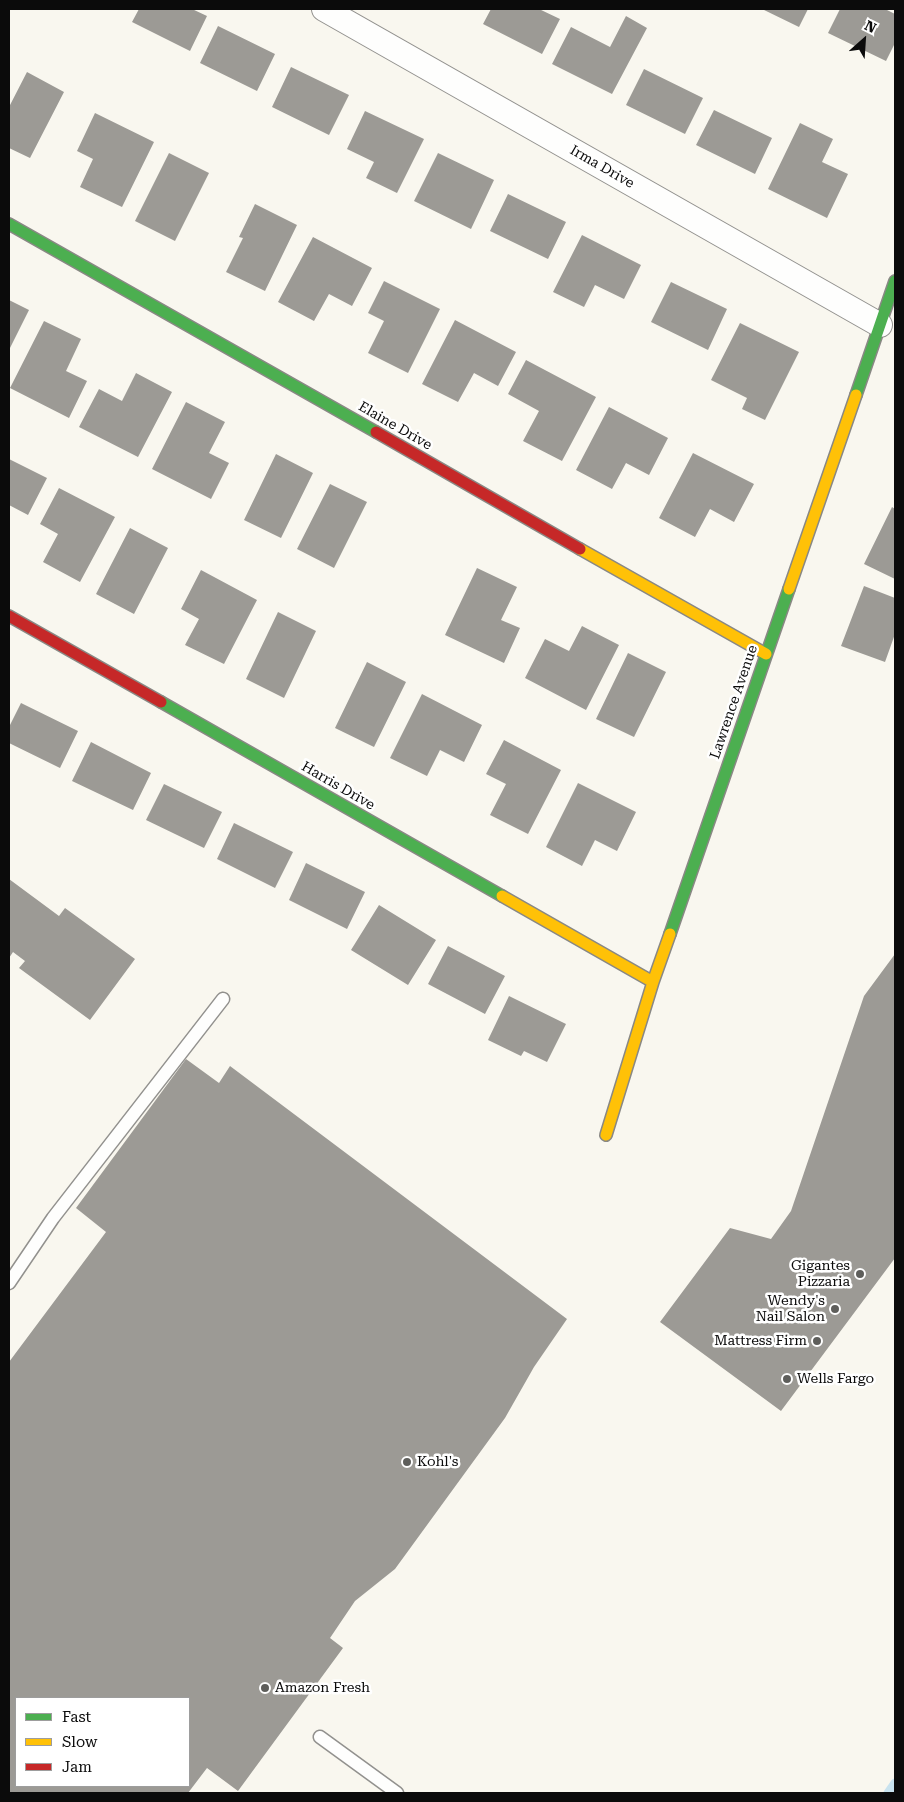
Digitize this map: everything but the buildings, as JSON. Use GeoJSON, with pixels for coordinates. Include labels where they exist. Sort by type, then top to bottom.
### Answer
{"type":"FeatureCollection","features":[{"type":"Feature","properties":{"kind":"street","name":"Irma Drive"},"geometry":{"type":"LineString","coordinates":[[324,9],[880,325]]}},
{"type":"Feature","properties":{"kind":"street","name":"Elaine Drive"},"geometry":{"type":"LineString","coordinates":[[9,224],[766,654]]}},
{"type":"Feature","properties":{"kind":"street","name":"Lawrence Avenue"},"geometry":{"type":"LineString","coordinates":[[606,1135],[653,982],[895,281]]}},
{"type":"Feature","properties":{"kind":"street","name":"Harris Drive"},"geometry":{"type":"LineString","coordinates":[[9,616],[653,982]]}},
{"type":"Feature","properties":{"kind":"lane"},"geometry":{"type":"LineString","coordinates":[[9,1283],[53,1218],[223,999]]}},
{"type":"Feature","properties":{"kind":"lane"},"geometry":{"type":"LineString","coordinates":[[320,1736],[396,1793]]}},
{"type":"Feature","properties":{"kind":"waterway"},"geometry":{"type":"LineString","coordinates":[[888,1793],[895,1783]]}},
{"type":"Feature","properties":{"kind":"traffic: fast"},"geometry":{"type":"LineString","coordinates":[[9,224],[376,432]]}},
{"type":"Feature","properties":{"kind":"traffic: fast"},"geometry":{"type":"LineString","coordinates":[[856,395],[895,281]]}},
{"type":"Feature","properties":{"kind":"traffic: fast"},"geometry":{"type":"LineString","coordinates":[[670,934],[789,589]]}},
{"type":"Feature","properties":{"kind":"traffic: fast"},"geometry":{"type":"LineString","coordinates":[[161,702],[502,896]]}},
{"type":"Feature","properties":{"kind":"traffic: slow"},"geometry":{"type":"LineString","coordinates":[[789,589],[856,395]]}},
{"type":"Feature","properties":{"kind":"traffic: slow"},"geometry":{"type":"LineString","coordinates":[[580,549],[766,654]]}},
{"type":"Feature","properties":{"kind":"traffic: slow"},"geometry":{"type":"LineString","coordinates":[[502,896],[653,982]]}},
{"type":"Feature","properties":{"kind":"traffic: slow"},"geometry":{"type":"LineString","coordinates":[[606,1135],[653,982],[670,934]]}},
{"type":"Feature","properties":{"kind":"traffic: jam"},"geometry":{"type":"LineString","coordinates":[[376,432],[580,549]]}},
{"type":"Feature","properties":{"kind":"traffic: jam"},"geometry":{"type":"LineString","coordinates":[[9,616],[161,702]]}},
{"type":"Feature","properties":{"kind":"place","name":"Gigantes Pizzaria"},"geometry":{"type":"Point","coordinates":[860,1274]}},
{"type":"Feature","properties":{"kind":"place","name":"Wendy's Nail Salon"},"geometry":{"type":"Point","coordinates":[835,1309]}},
{"type":"Feature","properties":{"kind":"place","name":"Mattress Firm"},"geometry":{"type":"Point","coordinates":[817,1341]}},
{"type":"Feature","properties":{"kind":"place","name":"Wells Fargo"},"geometry":{"type":"Point","coordinates":[787,1379]}},
{"type":"Feature","properties":{"kind":"place","name":"Kohl's"},"geometry":{"type":"Point","coordinates":[407,1462]}},
{"type":"Feature","properties":{"kind":"place","name":"Amazon Fresh"},"geometry":{"type":"Point","coordinates":[265,1688]}}]}
